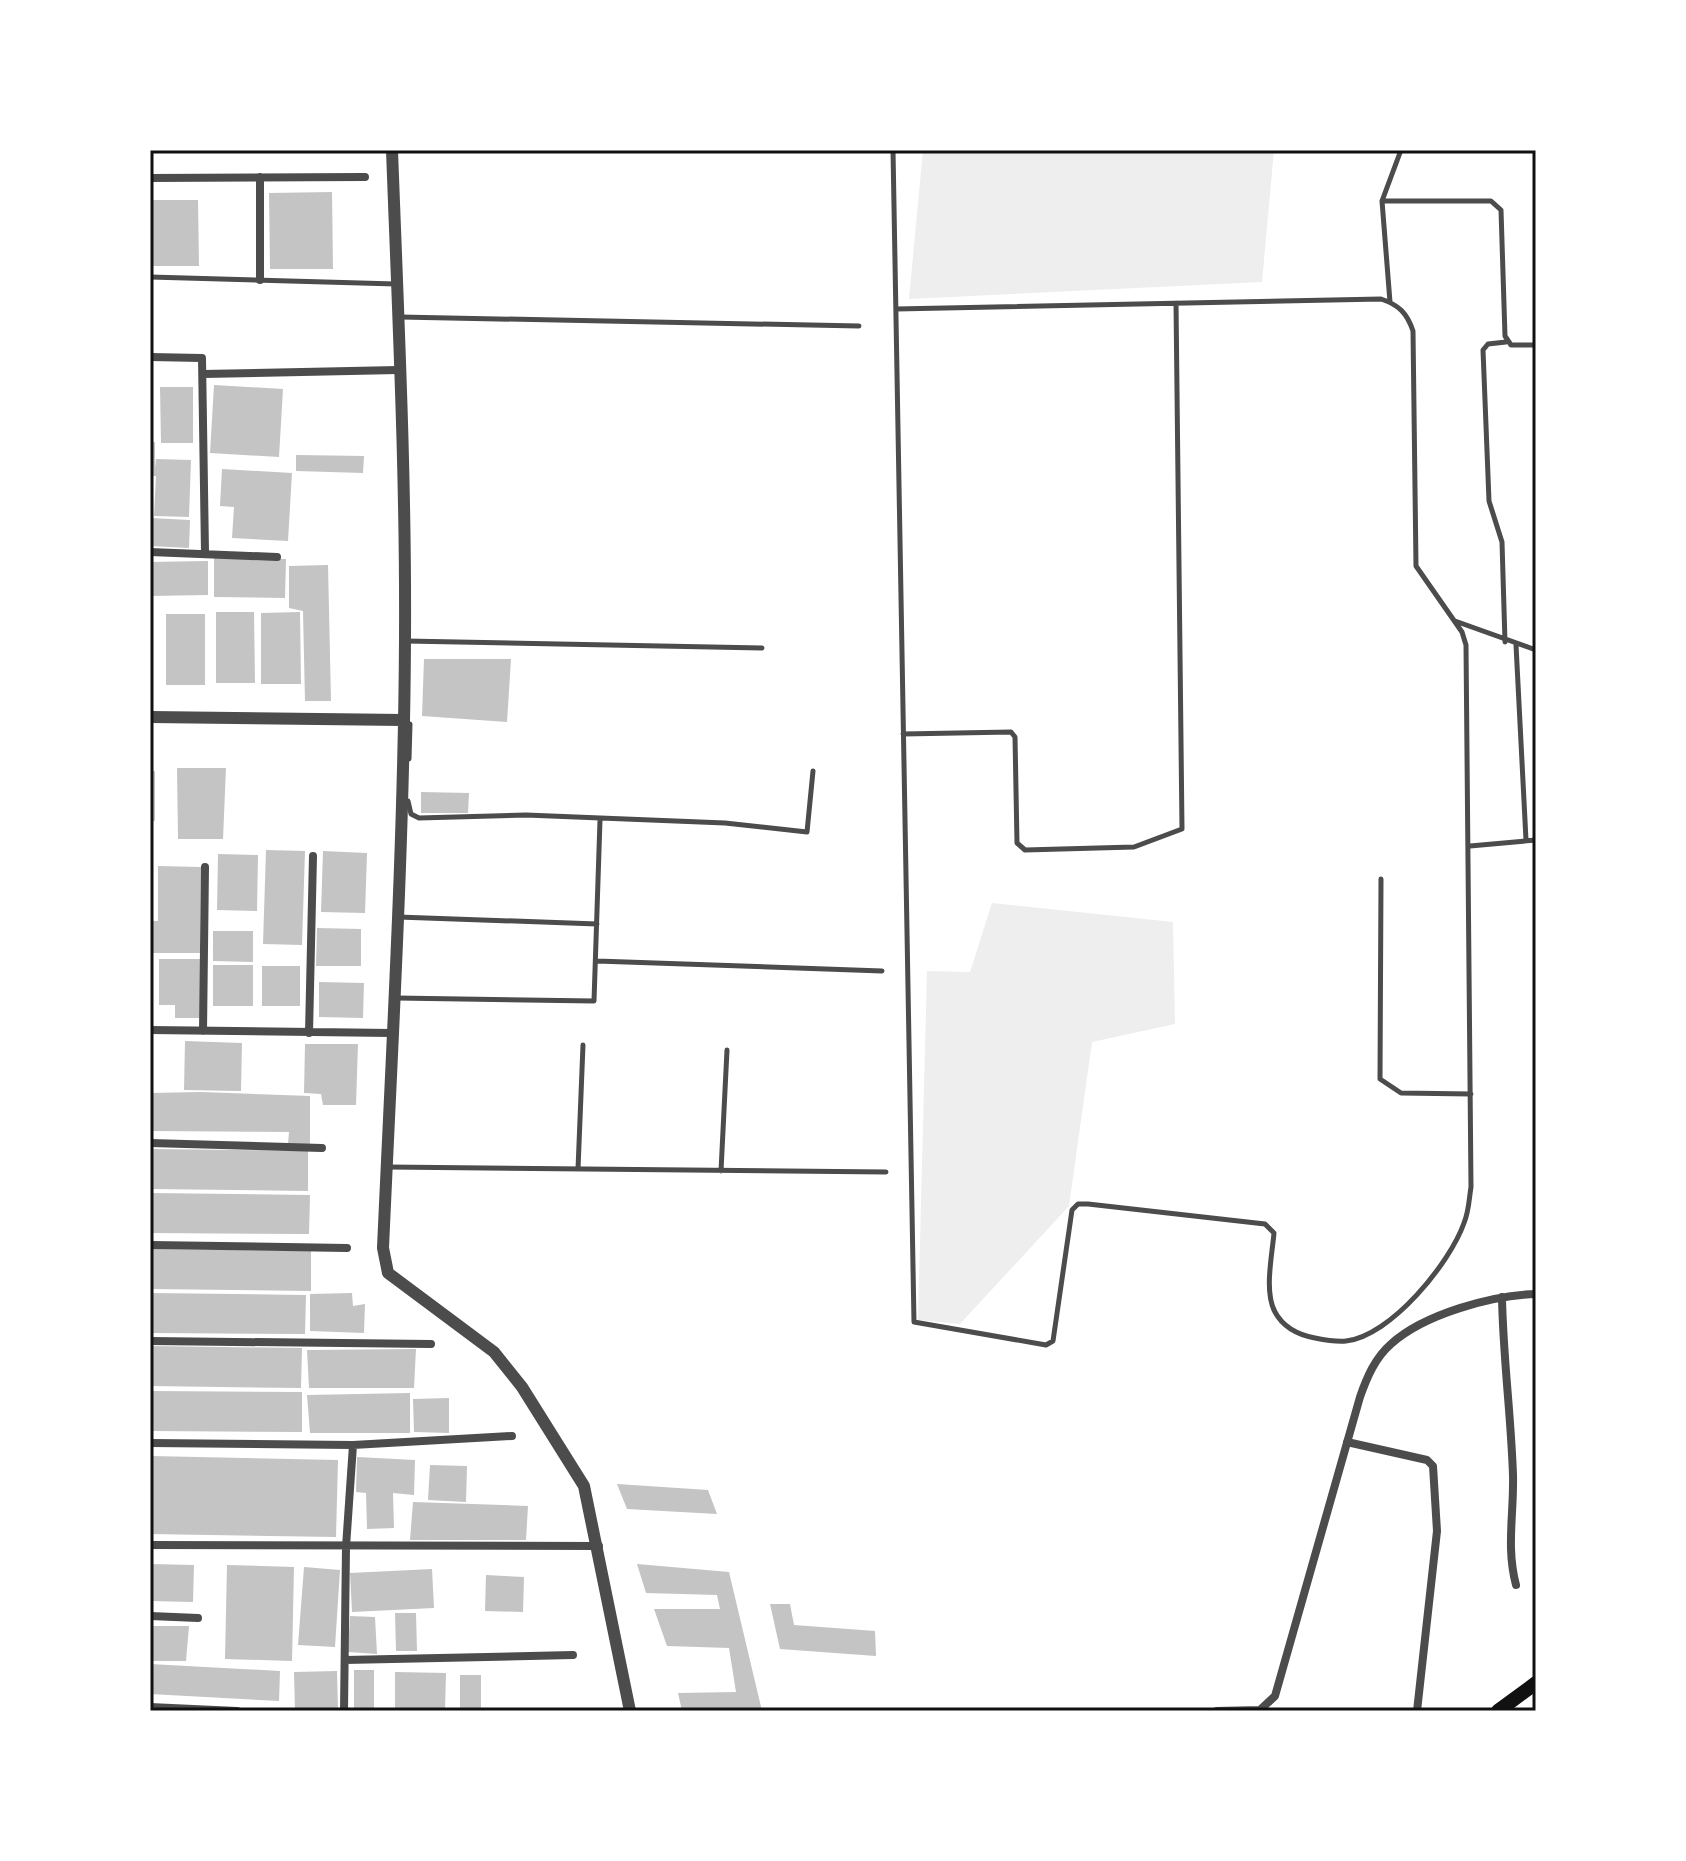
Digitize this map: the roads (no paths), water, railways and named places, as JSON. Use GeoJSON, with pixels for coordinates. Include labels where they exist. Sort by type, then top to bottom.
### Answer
{"type":"FeatureCollection","features":[{"type":"Feature","properties":{"kind":"main road"},"geometry":{"type":"LineString","coordinates":[[1498,1711],[1536,1683]]}},
{"type":"Feature","properties":{"kind":"street"},"geometry":{"type":"LineString","coordinates":[[392,150],[398,370],[405,432],[406,722],[383,1248],[388,1273],[494,1352],[513,1375],[584,1486],[599,1546],[630,1711]]}},
{"type":"Feature","properties":{"kind":"street"},"geometry":{"type":"LineString","coordinates":[[260,177],[260,280]]}},
{"type":"Feature","properties":{"kind":"street"},"geometry":{"type":"LineString","coordinates":[[150,178],[365,177]]}},
{"type":"Feature","properties":{"kind":"street"},"geometry":{"type":"LineString","coordinates":[[150,357],[202,358],[205,552]]}},
{"type":"Feature","properties":{"kind":"street"},"geometry":{"type":"LineString","coordinates":[[203,374],[398,370]]}},
{"type":"Feature","properties":{"kind":"street"},"geometry":{"type":"LineString","coordinates":[[150,552],[277,557]]}},
{"type":"Feature","properties":{"kind":"street"},"geometry":{"type":"LineString","coordinates":[[150,717],[406,722]]}},
{"type":"Feature","properties":{"kind":"street"},"geometry":{"type":"LineString","coordinates":[[309,1033],[313,856]]}},
{"type":"Feature","properties":{"kind":"street"},"geometry":{"type":"LineString","coordinates":[[203,1031],[205,867]]}},
{"type":"Feature","properties":{"kind":"street"},"geometry":{"type":"LineString","coordinates":[[150,1030],[391,1033]]}},
{"type":"Feature","properties":{"kind":"street"},"geometry":{"type":"LineString","coordinates":[[150,1143],[322,1148]]}},
{"type":"Feature","properties":{"kind":"street"},"geometry":{"type":"LineString","coordinates":[[150,1245],[347,1248]]}},
{"type":"Feature","properties":{"kind":"street"},"geometry":{"type":"LineString","coordinates":[[1217,1711],[1260,1710],[1275,1696],[1369,1372],[1390,1344],[1413,1328],[1502,1297],[1536,1294]]}},
{"type":"Feature","properties":{"kind":"street"},"geometry":{"type":"LineString","coordinates":[[1502,1297],[1503,1366],[1513,1475],[1509,1547],[1516,1585]]}},
{"type":"Feature","properties":{"kind":"street"},"geometry":{"type":"LineString","coordinates":[[150,1341],[431,1344]]}},
{"type":"Feature","properties":{"kind":"street"},"geometry":{"type":"LineString","coordinates":[[150,1443],[353,1445],[512,1436]]}},
{"type":"Feature","properties":{"kind":"street"},"geometry":{"type":"LineString","coordinates":[[1347,1442],[1427,1460],[1433,1466],[1437,1531],[1417,1711]]}},
{"type":"Feature","properties":{"kind":"street"},"geometry":{"type":"LineString","coordinates":[[344,1711],[346,1547],[353,1445]]}},
{"type":"Feature","properties":{"kind":"street"},"geometry":{"type":"LineString","coordinates":[[150,1545],[599,1546]]}},
{"type":"Feature","properties":{"kind":"street"},"geometry":{"type":"LineString","coordinates":[[150,1616],[198,1618]]}},
{"type":"Feature","properties":{"kind":"street"},"geometry":{"type":"LineString","coordinates":[[345,1660],[573,1655]]}},
{"type":"Feature","properties":{"kind":"street"},"geometry":{"type":"LineString","coordinates":[[150,1707],[237,1711]]}},
{"type":"Feature","properties":{"kind":"lane"},"geometry":{"type":"LineString","coordinates":[[893,150],[912,1318],[918,1325],[1046,1345],[1053,1341],[1072,1210],[1078,1204],[1088,1204],[1265,1224],[1274,1233],[1271,1286],[1274,1311],[1288,1328],[1306,1337],[1328,1340],[1347,1341],[1365,1334],[1392,1316],[1426,1285],[1450,1253],[1464,1223],[1471,1187],[1466,645],[1454,620],[1416,566],[1413,331],[1408,317],[1390,302],[1381,299],[896,309]]}},
{"type":"Feature","properties":{"kind":"lane"},"geometry":{"type":"LineString","coordinates":[[1390,302],[1382,201],[1401,150]]}},
{"type":"Feature","properties":{"kind":"lane"},"geometry":{"type":"LineString","coordinates":[[1382,201],[1491,201],[1497,204],[1501,210],[1506,342]]}},
{"type":"Feature","properties":{"kind":"lane"},"geometry":{"type":"LineString","coordinates":[[150,277],[397,284]]}},
{"type":"Feature","properties":{"kind":"lane"},"geometry":{"type":"LineString","coordinates":[[903,734],[1011,732],[1015,737],[1017,843],[1025,850],[1134,847],[1182,829],[1176,303]]}},
{"type":"Feature","properties":{"kind":"lane"},"geometry":{"type":"LineString","coordinates":[[398,317],[859,326]]}},
{"type":"Feature","properties":{"kind":"lane"},"geometry":{"type":"LineString","coordinates":[[1505,642],[1502,542],[1489,501],[1483,350],[1488,344],[1506,342],[1536,345]]}},
{"type":"Feature","properties":{"kind":"lane"},"geometry":{"type":"LineString","coordinates":[[1454,620],[1505,642],[1536,650]]}},
{"type":"Feature","properties":{"kind":"lane"},"geometry":{"type":"LineString","coordinates":[[405,641],[762,648]]}},
{"type":"Feature","properties":{"kind":"lane"},"geometry":{"type":"LineString","coordinates":[[1516,645],[1526,840]]}},
{"type":"Feature","properties":{"kind":"lane"},"geometry":{"type":"LineString","coordinates":[[406,722],[408,805],[411,814],[419,818],[526,815],[725,823],[807,832],[813,771]]}},
{"type":"Feature","properties":{"kind":"lane"},"geometry":{"type":"LineString","coordinates":[[394,998],[591,1003],[595,997],[597,961],[600,820]]}},
{"type":"Feature","properties":{"kind":"lane"},"geometry":{"type":"LineString","coordinates":[[1470,846],[1536,840]]}},
{"type":"Feature","properties":{"kind":"lane"},"geometry":{"type":"LineString","coordinates":[[1381,879],[1380,1079],[1401,1093],[1471,1094]]}},
{"type":"Feature","properties":{"kind":"lane"},"geometry":{"type":"LineString","coordinates":[[397,917],[597,924]]}},
{"type":"Feature","properties":{"kind":"lane"},"geometry":{"type":"LineString","coordinates":[[597,961],[882,971]]}},
{"type":"Feature","properties":{"kind":"lane"},"geometry":{"type":"LineString","coordinates":[[578,1169],[583,1045]]}},
{"type":"Feature","properties":{"kind":"lane"},"geometry":{"type":"LineString","coordinates":[[721,1171],[727,1050]]}},
{"type":"Feature","properties":{"kind":"lane"},"geometry":{"type":"LineString","coordinates":[[387,1167],[886,1172]]}}]}
